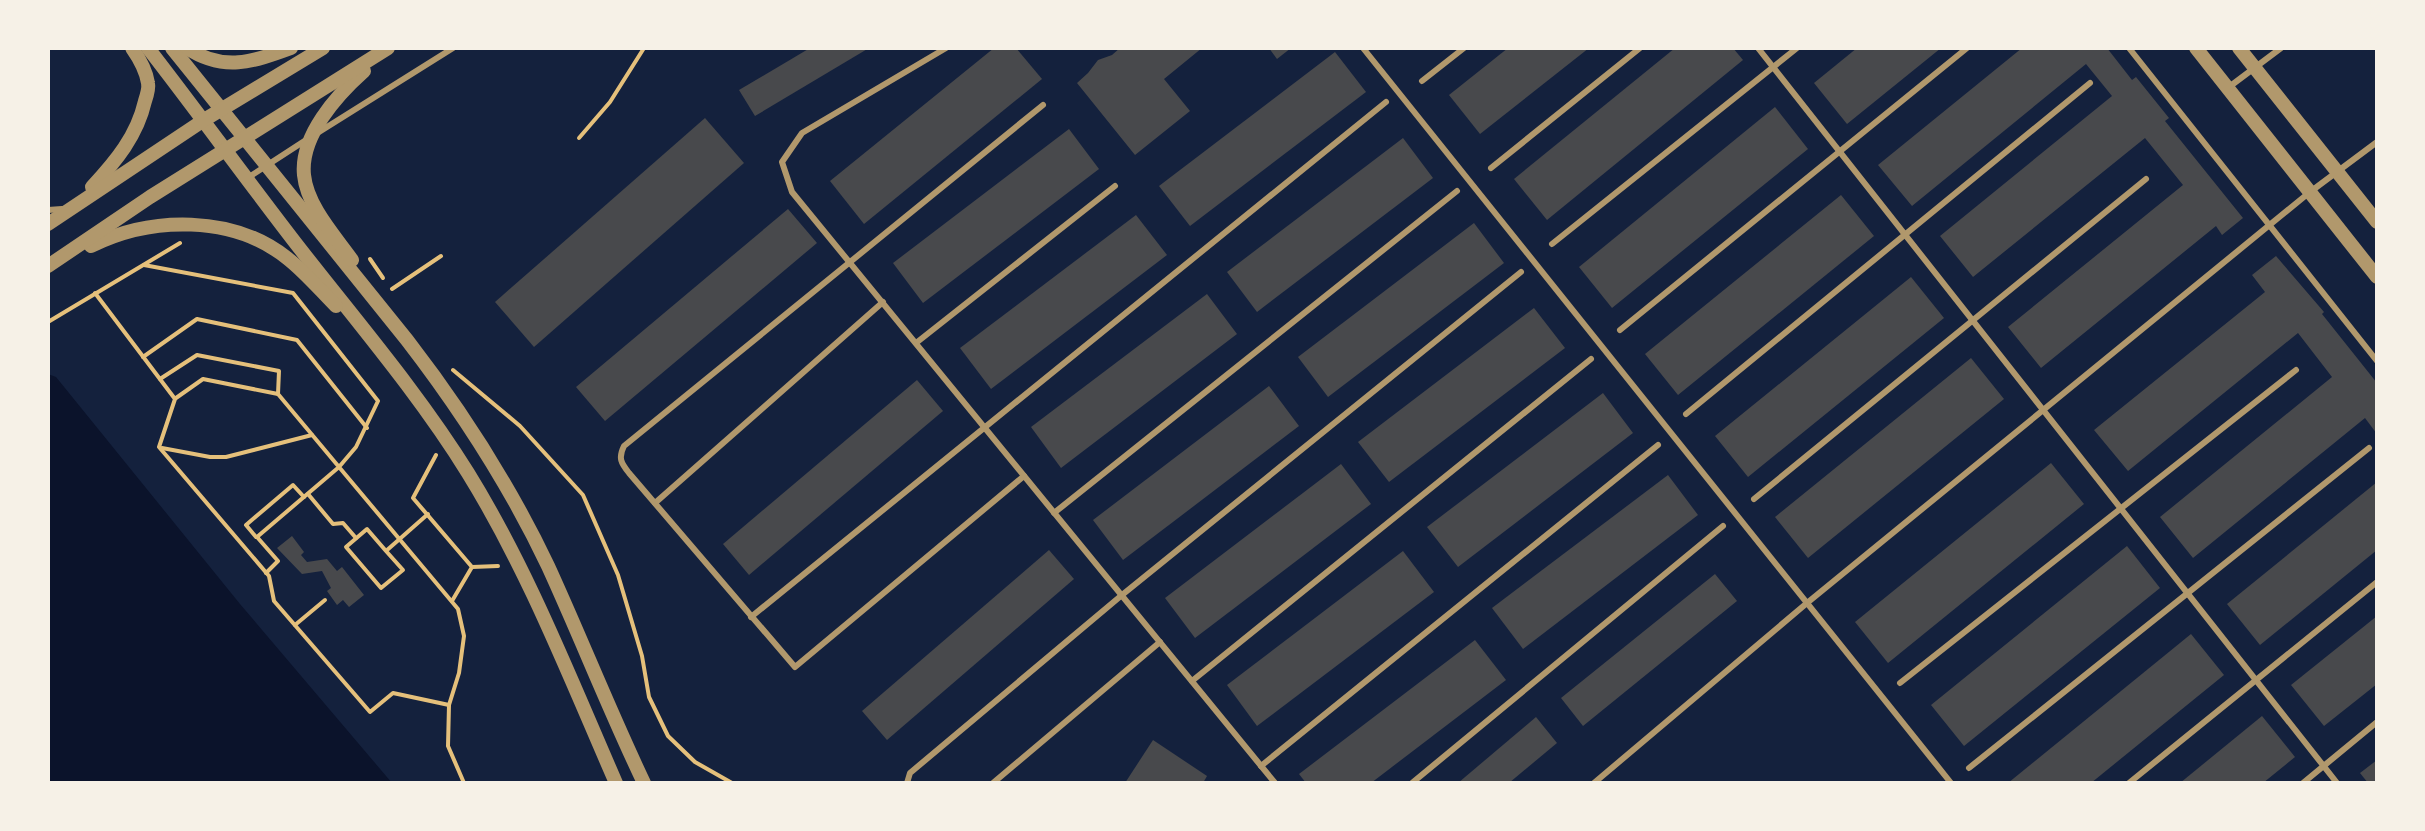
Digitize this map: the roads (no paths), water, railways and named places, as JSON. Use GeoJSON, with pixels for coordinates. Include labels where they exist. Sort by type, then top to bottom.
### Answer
{"type":"FeatureCollection","features":[{"type":"Feature","properties":{"kind":"street"},"geometry":{"type":"LineString","coordinates":[[76,204],[116,161],[135,134],[149,85],[141,61],[132,48]]}},
{"type":"Feature","properties":{"kind":"street"},"geometry":{"type":"LineString","coordinates":[[148,48],[378,348],[468,472],[526,576],[616,783]]}},
{"type":"Feature","properties":{"kind":"street"},"geometry":{"type":"LineString","coordinates":[[172,48],[407,340],[439,382],[488,457],[547,565],[644,783]]}},
{"type":"Feature","properties":{"kind":"street"},"geometry":{"type":"LineString","coordinates":[[187,48],[204,60],[229,64],[260,59],[291,48]]}},
{"type":"Feature","properties":{"kind":"street"},"geometry":{"type":"LineString","coordinates":[[48,224],[204,120],[323,48]]}},
{"type":"Feature","properties":{"kind":"street"},"geometry":{"type":"LineString","coordinates":[[388,48],[343,89],[313,135],[305,156],[304,176],[315,206],[407,340]]}},
{"type":"Feature","properties":{"kind":"street"},"geometry":{"type":"LineString","coordinates":[[48,267],[224,150],[388,48]]}},
{"type":"Feature","properties":{"kind":"street"},"geometry":{"type":"LineString","coordinates":[[2196,48],[2377,277]]}},
{"type":"Feature","properties":{"kind":"street"},"geometry":{"type":"LineString","coordinates":[[2239,48],[2377,222]]}},
{"type":"Feature","properties":{"kind":"street"},"geometry":{"type":"LineString","coordinates":[[48,267],[105,239],[160,226],[205,224],[236,231],[286,257],[378,348]]}},
{"type":"Feature","properties":{"kind":"lane"},"geometry":{"type":"LineString","coordinates":[[246,61],[266,48]]}},
{"type":"Feature","properties":{"kind":"lane"},"geometry":{"type":"LineString","coordinates":[[246,179],[453,48]]}},
{"type":"Feature","properties":{"kind":"lane"},"geometry":{"type":"LineString","coordinates":[[946,48],[802,133],[782,162],[792,192],[1275,783]]}},
{"type":"Feature","properties":{"kind":"lane"},"geometry":{"type":"LineString","coordinates":[[1363,48],[1951,783]]}},
{"type":"Feature","properties":{"kind":"lane"},"geometry":{"type":"LineString","coordinates":[[1422,81],[1464,48]]}},
{"type":"Feature","properties":{"kind":"lane"},"geometry":{"type":"LineString","coordinates":[[1491,168],[1640,48]]}},
{"type":"Feature","properties":{"kind":"lane"},"geometry":{"type":"LineString","coordinates":[[1758,48],[2337,783]]}},
{"type":"Feature","properties":{"kind":"lane"},"geometry":{"type":"LineString","coordinates":[[1552,244],[1797,48]]}},
{"type":"Feature","properties":{"kind":"lane"},"geometry":{"type":"LineString","coordinates":[[1620,330],[1967,48]]}},
{"type":"Feature","properties":{"kind":"lane"},"geometry":{"type":"LineString","coordinates":[[2129,48],[2377,361]]}},
{"type":"Feature","properties":{"kind":"lane"},"geometry":{"type":"LineString","coordinates":[[2228,88],[2281,48]]}},
{"type":"Feature","properties":{"kind":"lane"},"geometry":{"type":"LineString","coordinates":[[1686,414],[2090,83]]}},
{"type":"Feature","properties":{"kind":"lane"},"geometry":{"type":"LineString","coordinates":[[751,617],[1386,102]]}},
{"type":"Feature","properties":{"kind":"lane"},"geometry":{"type":"LineString","coordinates":[[1024,476],[795,667],[622,464],[620,455],[624,446],[1043,105]]}},
{"type":"Feature","properties":{"kind":"lane"},"geometry":{"type":"LineString","coordinates":[[1594,783],[1807,603],[2045,412],[2310,192],[2377,142]]}},
{"type":"Feature","properties":{"kind":"lane"},"geometry":{"type":"LineString","coordinates":[[1754,499],[2146,179]]}},
{"type":"Feature","properties":{"kind":"lane"},"geometry":{"type":"LineString","coordinates":[[916,343],[1115,186]]}},
{"type":"Feature","properties":{"kind":"lane"},"geometry":{"type":"LineString","coordinates":[[1054,513],[1457,191]]}},
{"type":"Feature","properties":{"kind":"lane"},"geometry":{"type":"LineString","coordinates":[[48,210],[56,211],[76,204]]}},
{"type":"Feature","properties":{"kind":"lane"},"geometry":{"type":"LineString","coordinates":[[907,783],[910,773],[1122,595],[1521,272]]}},
{"type":"Feature","properties":{"kind":"lane"},"geometry":{"type":"LineString","coordinates":[[655,503],[883,302]]}},
{"type":"Feature","properties":{"kind":"lane"},"geometry":{"type":"LineString","coordinates":[[1192,681],[1591,359]]}},
{"type":"Feature","properties":{"kind":"lane"},"geometry":{"type":"LineString","coordinates":[[1900,683],[2296,370]]}},
{"type":"Feature","properties":{"kind":"lane"},"geometry":{"type":"LineString","coordinates":[[1261,766],[1658,445]]}},
{"type":"Feature","properties":{"kind":"lane"},"geometry":{"type":"LineString","coordinates":[[1969,768],[2369,448]]}},
{"type":"Feature","properties":{"kind":"lane"},"geometry":{"type":"LineString","coordinates":[[1412,783],[1723,526]]}},
{"type":"Feature","properties":{"kind":"lane"},"geometry":{"type":"LineString","coordinates":[[2129,783],[2377,582]]}},
{"type":"Feature","properties":{"kind":"lane"},"geometry":{"type":"LineString","coordinates":[[993,783],[1160,642]]}},
{"type":"Feature","properties":{"kind":"lane"},"geometry":{"type":"LineString","coordinates":[[2303,783],[2377,722]]}},
{"type":"Feature","properties":{"kind":"water"},"geometry":{"type":"Polygon","coordinates":[[[48,374],[56,377],[240,604],[392,783],[48,783],[48,374]]]}}]}
